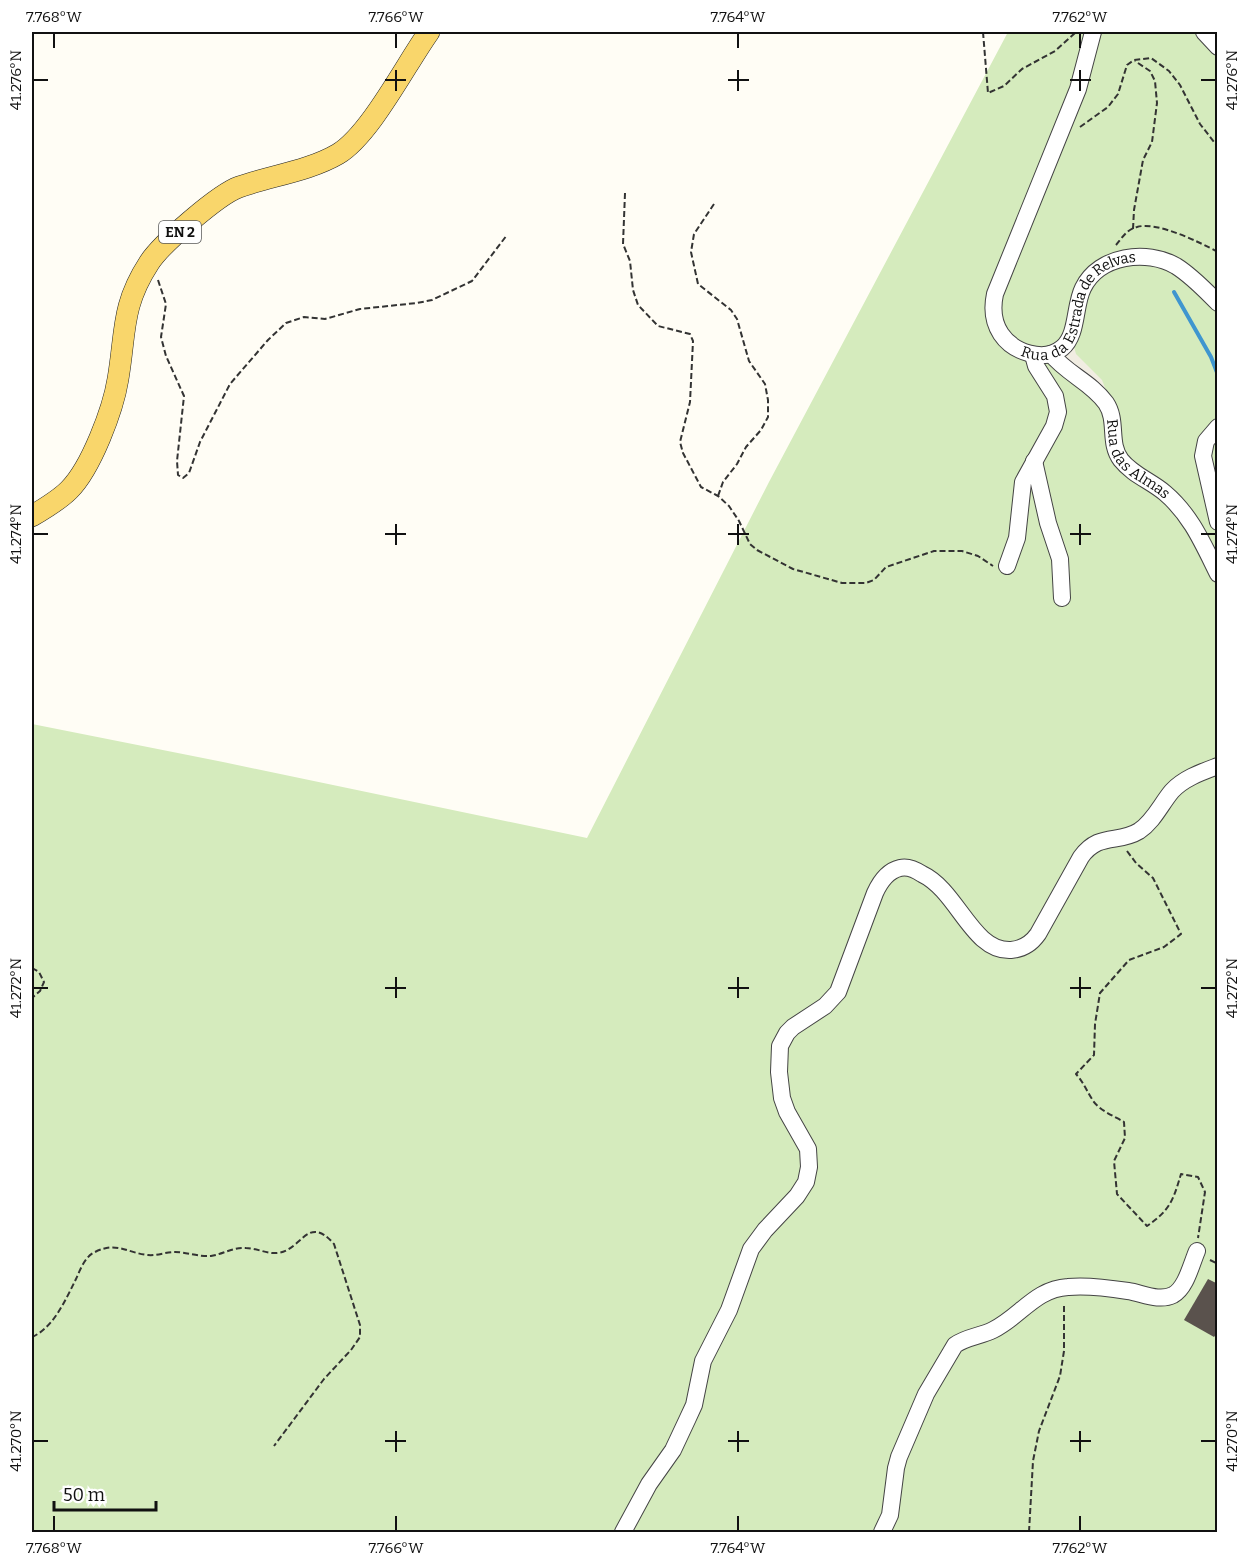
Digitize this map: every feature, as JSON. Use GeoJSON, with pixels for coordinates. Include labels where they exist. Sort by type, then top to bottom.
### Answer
{"type":"FeatureCollection","features":[{"type":"Feature","properties":{"kind":"main road","name":"EN 2"},"geometry":{"type":"LineString","coordinates":[[32,516],[71,488],[102,432],[116,389],[127,308],[147,266],[157,253],[221,195],[241,186],[327,159],[345,148],[371,120],[429,32]]}},
{"type":"Feature","properties":{"kind":"street","name":"Rua da Estrada de Relvas"},"geometry":{"type":"LineString","coordinates":[[1093,32],[1078,89],[997,288],[994,302],[995,320],[1001,335],[1015,347],[1033,355],[1051,354],[1059,350],[1069,339],[1085,285],[1091,277],[1110,262],[1123,258],[1138,257],[1167,262],[1189,275],[1218,303]]}},
{"type":"Feature","properties":{"kind":"street"},"geometry":{"type":"LineString","coordinates":[[1204,32],[1218,47]]}},
{"type":"Feature","properties":{"kind":"street","name":"Rua das Almas"},"geometry":{"type":"LineString","coordinates":[[1051,354],[1091,386],[1106,403],[1111,414],[1114,447],[1117,454],[1133,472],[1167,494],[1186,515],[1198,532],[1218,574]]}},
{"type":"Feature","properties":{"kind":"street"},"geometry":{"type":"LineString","coordinates":[[1007,566],[1017,538],[1023,482],[1054,426],[1058,409],[1055,396],[1036,366],[1033,355]]}},
{"type":"Feature","properties":{"kind":"street"},"geometry":{"type":"LineString","coordinates":[[1218,427],[1206,441],[1203,456],[1218,522]]}},
{"type":"Feature","properties":{"kind":"street"},"geometry":{"type":"LineString","coordinates":[[1034,461],[1048,523],[1060,559],[1062,598]]}},
{"type":"Feature","properties":{"kind":"street"},"geometry":{"type":"LineString","coordinates":[[623,1533],[649,1484],[673,1450],[690,1415],[703,1361],[729,1310],[751,1249],[765,1230],[797,1196],[806,1182],[809,1167],[808,1149],[785,1108],[781,1094],[780,1046],[793,1027],[825,1006],[838,992],[875,893],[882,881],[892,871],[902,868],[924,874],[944,890],[982,939],[997,948],[1016,950],[1030,943],[1038,934],[1086,850],[1100,841],[1134,834],[1146,826],[1179,784],[1218,766]]}},
{"type":"Feature","properties":{"kind":"street"},"geometry":{"type":"LineString","coordinates":[[882,1533],[890,1515],[899,1456],[924,1398],[953,1347],[961,1341],[996,1329],[1044,1293],[1064,1287],[1123,1290],[1157,1298],[1168,1297],[1182,1286],[1197,1251]]}},
{"type":"Feature","properties":{"kind":"path"},"geometry":{"type":"LineString","coordinates":[[983,32],[988,93],[1004,86],[1022,69],[1055,51],[1076,32]]}},
{"type":"Feature","properties":{"kind":"path"},"geometry":{"type":"LineString","coordinates":[[1059,137],[1074,134],[1084,122],[1108,107],[1118,94],[1127,65],[1134,60],[1151,57],[1169,71],[1180,85],[1200,124],[1218,147]]}},
{"type":"Feature","properties":{"kind":"path"},"geometry":{"type":"LineString","coordinates":[[1133,229],[1143,160],[1152,142],[1157,103],[1155,81],[1150,71],[1134,60]]}},
{"type":"Feature","properties":{"kind":"path"},"geometry":{"type":"LineString","coordinates":[[625,193],[623,244],[630,261],[633,290],[638,305],[658,326],[690,334],[693,341],[690,402],[680,442],[683,453],[700,487],[718,496],[729,506],[750,544],[793,569],[842,583],[866,583],[874,580],[886,567],[934,551],[962,551],[978,556],[998,568],[1007,566]]}},
{"type":"Feature","properties":{"kind":"path"},"geometry":{"type":"LineString","coordinates":[[714,204],[694,234],[691,252],[698,284],[731,309],[737,319],[749,361],[765,384],[768,400],[768,417],[723,482],[718,496]]}},
{"type":"Feature","properties":{"kind":"path"},"geometry":{"type":"LineString","coordinates":[[1110,262],[1113,249],[1126,232],[1138,226],[1158,228],[1192,238],[1218,252]]}},
{"type":"Feature","properties":{"kind":"path"},"geometry":{"type":"LineString","coordinates":[[147,266],[156,276],[166,304],[161,337],[166,356],[184,396],[177,461],[178,475],[183,478],[189,473],[200,442],[231,384],[268,340],[286,323],[304,317],[326,319],[360,309],[432,300],[472,281],[507,235]]}},
{"type":"Feature","properties":{"kind":"path"},"geometry":{"type":"LineString","coordinates":[[1123,837],[1129,854],[1153,878],[1180,933],[1164,947],[1129,960],[1100,993],[1095,1024],[1094,1055],[1076,1074],[1086,1086],[1092,1101],[1124,1122],[1125,1138],[1114,1161],[1117,1194],[1147,1226],[1164,1214],[1175,1194],[1180,1174],[1197,1177],[1205,1192],[1197,1251]]}},
{"type":"Feature","properties":{"kind":"path"},"geometry":{"type":"LineString","coordinates":[[32,968],[39,972],[44,982],[40,991],[32,998]]}},
{"type":"Feature","properties":{"kind":"path"},"geometry":{"type":"LineString","coordinates":[[32,1337],[43,1332],[53,1319],[82,1265],[92,1253],[108,1246],[149,1256],[173,1252],[210,1256],[234,1248],[248,1248],[278,1254],[294,1246],[306,1234],[315,1232],[326,1234],[334,1244],[360,1325],[360,1338],[324,1379],[274,1446]]}},
{"type":"Feature","properties":{"kind":"path"},"geometry":{"type":"LineString","coordinates":[[1029,1533],[1035,1451],[1039,1431],[1060,1376],[1064,1351],[1064,1287]]}},
{"type":"Feature","properties":{"kind":"green space"},"geometry":{"type":"Polygon","coordinates":[[[1008,32],[1217,32],[1217,1532],[32,1532],[32,724],[587,838],[769,482],[1008,32]]]}},
{"type":"Feature","properties":{"kind":"shaded area"},"geometry":{"type":"Polygon","coordinates":[[[1073,343],[1076,354],[1102,380],[1106,390],[1064,357],[1073,343]]]}},
{"type":"Feature","properties":{"kind":"building"},"geometry":{"type":"Polygon","coordinates":[[[1208,1279],[1218,1284],[1218,1332],[1214,1337],[1184,1320],[1208,1279]]]}},
{"type":"Feature","properties":{"kind":"waterway"},"geometry":{"type":"LineString","coordinates":[[1174,292],[1211,357],[1218,375]]}}]}
